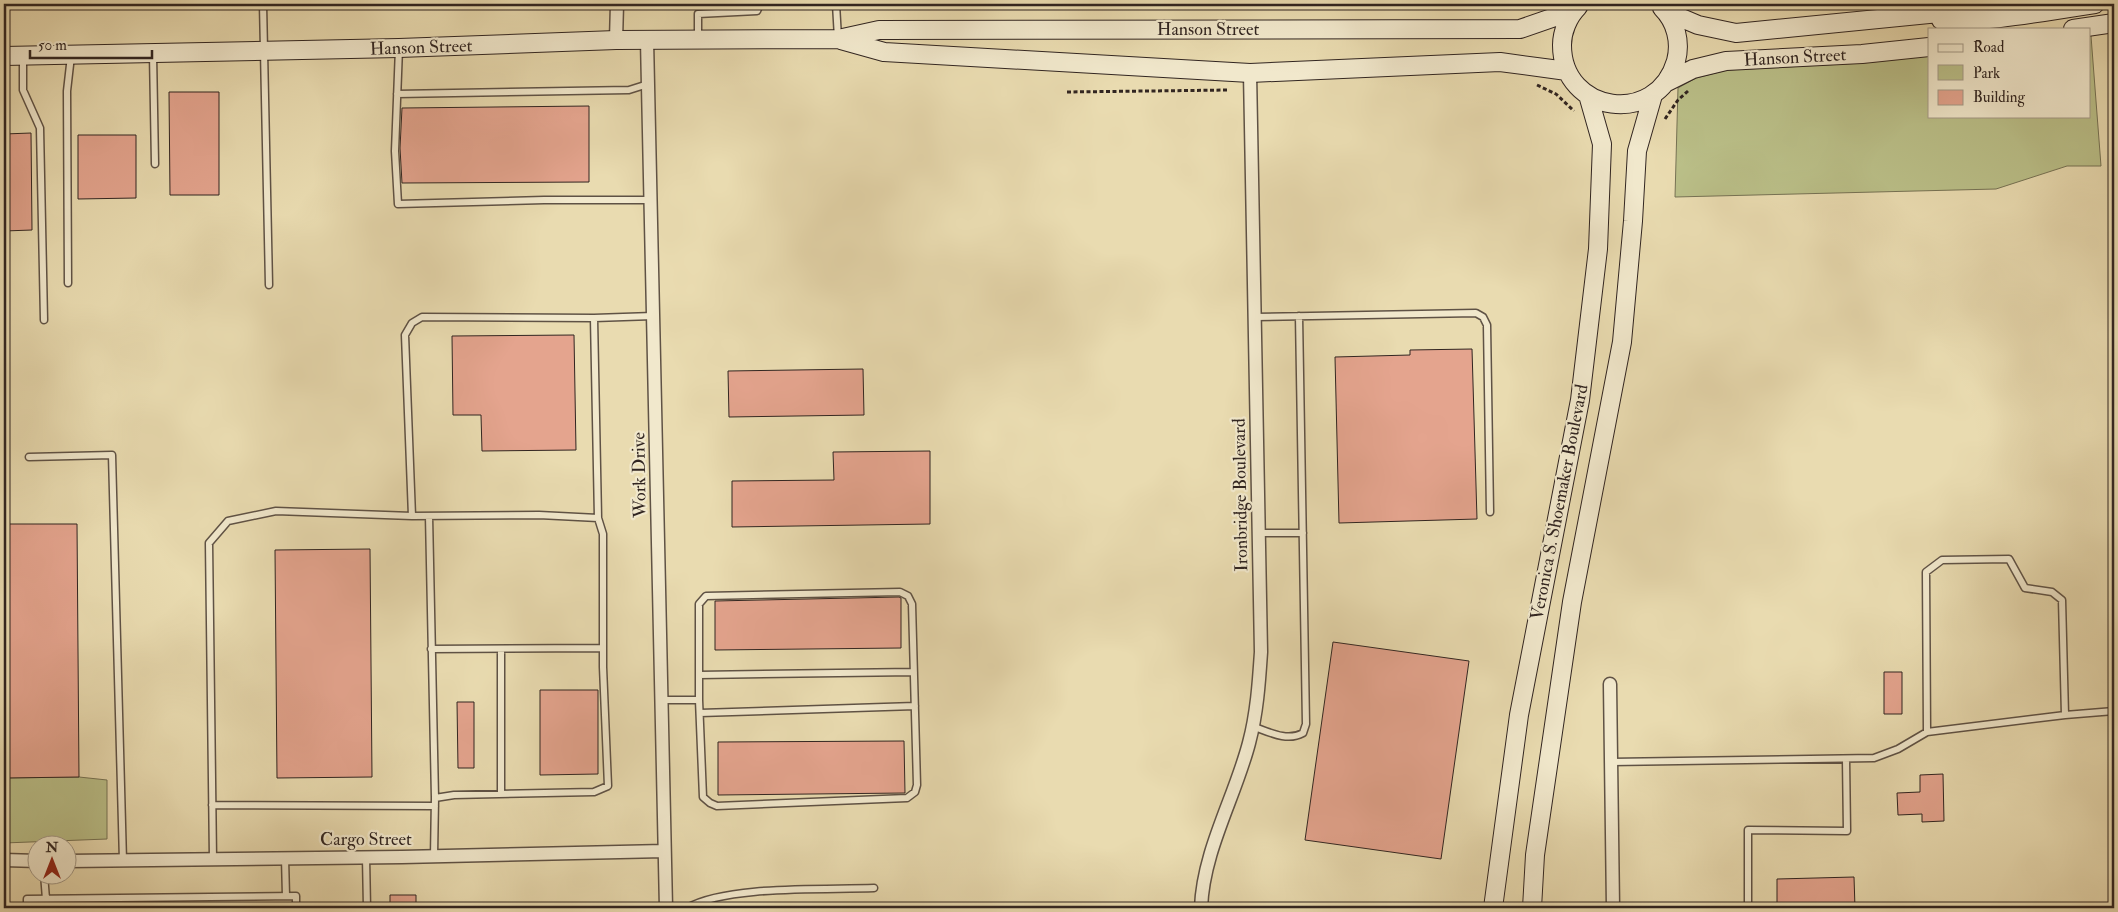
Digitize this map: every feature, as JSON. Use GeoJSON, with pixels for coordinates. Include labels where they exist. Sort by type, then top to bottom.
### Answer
{"type":"FeatureCollection","features":[{"type":"Feature","properties":{"kind":"street"},"geometry":{"type":"LineString","coordinates":[[616,40],[617,4]]}},
{"type":"Feature","properties":{"kind":"street","name":"Hanson Street"},"geometry":{"type":"LineString","coordinates":[[1662,7],[1698,25],[1736,33],[1990,4]]}},
{"type":"Feature","properties":{"kind":"street"},"geometry":{"type":"LineString","coordinates":[[1930,11],[1941,20],[1963,21],[2022,15],[2095,4]]}},
{"type":"Feature","properties":{"kind":"street","name":"Hanson Street"},"geometry":{"type":"LineString","coordinates":[[4,56],[399,48],[616,40],[838,39],[880,30],[1520,29],[1578,7]]}},
{"type":"Feature","properties":{"kind":"street","name":"Hanson Street"},"geometry":{"type":"LineString","coordinates":[[1578,7],[1566,24],[1562,39],[1562,55],[1567,71],[1576,84],[1588,95],[1603,102],[1620,105],[1637,102],[1693,69],[1726,61],[1862,54],[1928,47]]}},
{"type":"Feature","properties":{"kind":"street","name":"Hanson Street"},"geometry":{"type":"LineString","coordinates":[[1659,89],[1675,62],[1678,39],[1674,24],[1662,7]]}},
{"type":"Feature","properties":{"kind":"street"},"geometry":{"type":"LineString","coordinates":[[2080,28],[2114,23]]}},
{"type":"Feature","properties":{"kind":"street","name":"Hanson Street"},"geometry":{"type":"LineString","coordinates":[[838,39],[884,52],[1250,81],[1500,62],[1567,71]]}},
{"type":"Feature","properties":{"kind":"street","name":"Work Drive"},"geometry":{"type":"LineString","coordinates":[[647,40],[666,908]]}},
{"type":"Feature","properties":{"kind":"street","name":"Ironbridge Boulevard"},"geometry":{"type":"LineString","coordinates":[[1202,908],[1211,856],[1249,743],[1258,696],[1261,652],[1250,81]]}},
{"type":"Feature","properties":{"kind":"street","name":"Veronica S. Shoemaker Boulevard"},"geometry":{"type":"LineString","coordinates":[[1532,908],[1534,855],[1572,602],[1622,342],[1634,221],[1637,151],[1659,89]]}},
{"type":"Feature","properties":{"kind":"street","name":"Veronica S. Shoemaker Boulevard"},"geometry":{"type":"LineString","coordinates":[[1493,908],[1519,715],[1580,400],[1598,249],[1602,144],[1588,95]]}},
{"type":"Feature","properties":{"kind":"street"},"geometry":{"type":"LineString","coordinates":[[1610,684],[1613,908]]}},
{"type":"Feature","properties":{"kind":"street","name":"Cargo Street"},"geometry":{"type":"LineString","coordinates":[[78,861],[664,851]]}},
{"type":"Feature","properties":{"kind":"street"},"geometry":{"type":"LineString","coordinates":[[4,860],[28,861]]}},
{"type":"Feature","properties":{"kind":"lane"},"geometry":{"type":"LineString","coordinates":[[263,4],[269,285]]}},
{"type":"Feature","properties":{"kind":"lane"},"geometry":{"type":"LineString","coordinates":[[698,40],[698,14],[757,11],[760,4]]}},
{"type":"Feature","properties":{"kind":"lane"},"geometry":{"type":"LineString","coordinates":[[836,4],[838,39]]}},
{"type":"Feature","properties":{"kind":"lane"},"geometry":{"type":"LineString","coordinates":[[399,48],[396,151],[398,204],[544,200],[650,200]]}},
{"type":"Feature","properties":{"kind":"lane"},"geometry":{"type":"LineString","coordinates":[[153,53],[155,164]]}},
{"type":"Feature","properties":{"kind":"lane"},"geometry":{"type":"LineString","coordinates":[[68,283],[67,91],[71,55]]}},
{"type":"Feature","properties":{"kind":"lane"},"geometry":{"type":"LineString","coordinates":[[23,56],[23,90],[40,128],[44,320]]}},
{"type":"Feature","properties":{"kind":"lane"},"geometry":{"type":"LineString","coordinates":[[397,94],[629,90],[648,84]]}},
{"type":"Feature","properties":{"kind":"lane"},"geometry":{"type":"LineString","coordinates":[[1254,317],[1476,313],[1483,317],[1487,325],[1490,512]]}},
{"type":"Feature","properties":{"kind":"lane"},"geometry":{"type":"LineString","coordinates":[[412,516],[405,335],[412,323],[422,318],[653,316]]}},
{"type":"Feature","properties":{"kind":"lane"},"geometry":{"type":"LineString","coordinates":[[1252,726],[1280,736],[1294,738],[1303,733],[1306,724],[1300,316]]}},
{"type":"Feature","properties":{"kind":"lane"},"geometry":{"type":"LineString","coordinates":[[434,798],[594,792],[608,786],[603,648],[603,534],[598,518],[594,318]]}},
{"type":"Feature","properties":{"kind":"lane"},"geometry":{"type":"LineString","coordinates":[[30,457],[112,455],[123,861]]}},
{"type":"Feature","properties":{"kind":"lane"},"geometry":{"type":"LineString","coordinates":[[214,859],[209,543],[228,520],[276,511],[412,516],[494,514],[598,518]]}},
{"type":"Feature","properties":{"kind":"lane"},"geometry":{"type":"LineString","coordinates":[[429,516],[434,856]]}},
{"type":"Feature","properties":{"kind":"lane"},"geometry":{"type":"LineString","coordinates":[[1258,533],[1303,533]]}},
{"type":"Feature","properties":{"kind":"lane"},"geometry":{"type":"LineString","coordinates":[[1927,732],[1926,572],[1942,560],[2009,559],[2025,588],[2052,592],[2062,600],[2065,715]]}},
{"type":"Feature","properties":{"kind":"lane"},"geometry":{"type":"LineString","coordinates":[[900,592],[908,596],[912,604],[917,785],[915,792],[907,798],[717,806],[710,803],[703,797],[699,676],[699,604],[706,596],[900,592]]}},
{"type":"Feature","properties":{"kind":"lane"},"geometry":{"type":"LineString","coordinates":[[431,649],[603,648]]}},
{"type":"Feature","properties":{"kind":"lane"},"geometry":{"type":"LineString","coordinates":[[501,649],[501,794]]}},
{"type":"Feature","properties":{"kind":"lane"},"geometry":{"type":"LineString","coordinates":[[699,676],[914,672]]}},
{"type":"Feature","properties":{"kind":"lane"},"geometry":{"type":"LineString","coordinates":[[662,700],[699,700]]}},
{"type":"Feature","properties":{"kind":"lane"},"geometry":{"type":"LineString","coordinates":[[700,713],[915,706]]}},
{"type":"Feature","properties":{"kind":"lane"},"geometry":{"type":"LineString","coordinates":[[1610,762],[1874,758],[1898,749],[1927,732],[2065,715],[2114,712]]}},
{"type":"Feature","properties":{"kind":"lane"},"geometry":{"type":"LineString","coordinates":[[1748,908],[1748,830],[1846,831],[1846,759]]}},
{"type":"Feature","properties":{"kind":"lane"},"geometry":{"type":"LineString","coordinates":[[212,805],[434,806]]}},
{"type":"Feature","properties":{"kind":"lane"},"geometry":{"type":"LineString","coordinates":[[366,857],[367,908]]}},
{"type":"Feature","properties":{"kind":"lane"},"geometry":{"type":"LineString","coordinates":[[284,858],[286,896]]}},
{"type":"Feature","properties":{"kind":"lane"},"geometry":{"type":"LineString","coordinates":[[45,884],[46,899]]}},
{"type":"Feature","properties":{"kind":"lane"},"geometry":{"type":"LineString","coordinates":[[687,908],[736,894],[874,888]]}},
{"type":"Feature","properties":{"kind":"lane"},"geometry":{"type":"LineString","coordinates":[[26,908],[26,900],[46,899],[296,896],[296,908]]}},
{"type":"Feature","properties":{"kind":"path"},"geometry":{"type":"LineString","coordinates":[[1067,92],[1250,81]]}},
{"type":"Feature","properties":{"kind":"path"},"geometry":{"type":"LineString","coordinates":[[1535,85],[1561,98],[1576,112],[1578,118]]}},
{"type":"Feature","properties":{"kind":"path"},"geometry":{"type":"LineString","coordinates":[[1662,125],[1668,112],[1678,100],[1693,88]]}},
{"type":"Feature","properties":{"kind":"green space"},"geometry":{"type":"Polygon","coordinates":[[[2091,36],[2101,166],[2067,166],[1996,189],[1675,197],[1678,88],[1696,78],[1727,70],[1863,63],[1928,56],[1928,118],[2090,118],[2091,36]]]}},
{"type":"Feature","properties":{"kind":"green space"},"geometry":{"type":"Polygon","coordinates":[[[79,777],[107,780],[107,839],[78,840],[78,834],[28,834],[28,842],[4,843],[4,778],[79,777]]]}},
{"type":"Feature","properties":{"kind":"building"},"geometry":{"type":"Polygon","coordinates":[[[169,92],[219,92],[219,195],[170,195],[169,92]]]}},
{"type":"Feature","properties":{"kind":"building"},"geometry":{"type":"Polygon","coordinates":[[[589,106],[589,182],[402,183],[400,148],[402,108],[589,106]]]}},
{"type":"Feature","properties":{"kind":"building"},"geometry":{"type":"Polygon","coordinates":[[[31,133],[32,230],[4,231],[4,134],[31,133]]]}},
{"type":"Feature","properties":{"kind":"building"},"geometry":{"type":"Polygon","coordinates":[[[78,135],[136,135],[136,198],[78,199],[78,135]]]}},
{"type":"Feature","properties":{"kind":"building"},"geometry":{"type":"Polygon","coordinates":[[[574,335],[576,450],[482,451],[481,415],[453,415],[452,336],[574,335]]]}},
{"type":"Feature","properties":{"kind":"building"},"geometry":{"type":"Polygon","coordinates":[[[1472,349],[1477,519],[1339,523],[1335,357],[1410,355],[1410,350],[1472,349]]]}},
{"type":"Feature","properties":{"kind":"building"},"geometry":{"type":"Polygon","coordinates":[[[863,369],[864,415],[729,417],[728,371],[863,369]]]}},
{"type":"Feature","properties":{"kind":"building"},"geometry":{"type":"Polygon","coordinates":[[[930,451],[930,524],[732,527],[732,481],[834,480],[833,452],[930,451]]]}},
{"type":"Feature","properties":{"kind":"building"},"geometry":{"type":"Polygon","coordinates":[[[4,524],[77,524],[79,777],[4,778],[4,524]]]}},
{"type":"Feature","properties":{"kind":"building"},"geometry":{"type":"Polygon","coordinates":[[[370,549],[372,777],[277,778],[275,550],[370,549]]]}},
{"type":"Feature","properties":{"kind":"building"},"geometry":{"type":"Polygon","coordinates":[[[901,598],[901,648],[715,650],[715,601],[901,598]]]}},
{"type":"Feature","properties":{"kind":"building"},"geometry":{"type":"Polygon","coordinates":[[[1333,642],[1469,661],[1441,859],[1305,840],[1333,642]]]}},
{"type":"Feature","properties":{"kind":"building"},"geometry":{"type":"Polygon","coordinates":[[[1884,672],[1902,672],[1902,714],[1884,714],[1884,672]]]}},
{"type":"Feature","properties":{"kind":"building"},"geometry":{"type":"Polygon","coordinates":[[[540,690],[598,690],[598,774],[540,775],[540,690]]]}},
{"type":"Feature","properties":{"kind":"building"},"geometry":{"type":"Polygon","coordinates":[[[457,702],[474,702],[474,768],[458,768],[457,702]]]}},
{"type":"Feature","properties":{"kind":"building"},"geometry":{"type":"Polygon","coordinates":[[[904,741],[905,793],[718,795],[718,742],[904,741]]]}},
{"type":"Feature","properties":{"kind":"building"},"geometry":{"type":"Polygon","coordinates":[[[1943,774],[1944,821],[1922,822],[1922,814],[1898,815],[1897,793],[1920,792],[1920,775],[1943,774]]]}},
{"type":"Feature","properties":{"kind":"building"},"geometry":{"type":"Polygon","coordinates":[[[1854,877],[1855,908],[1777,908],[1777,879],[1854,877]]]}},
{"type":"Feature","properties":{"kind":"building"},"geometry":{"type":"Polygon","coordinates":[[[390,895],[416,895],[416,908],[390,908],[390,895]]]}}]}
